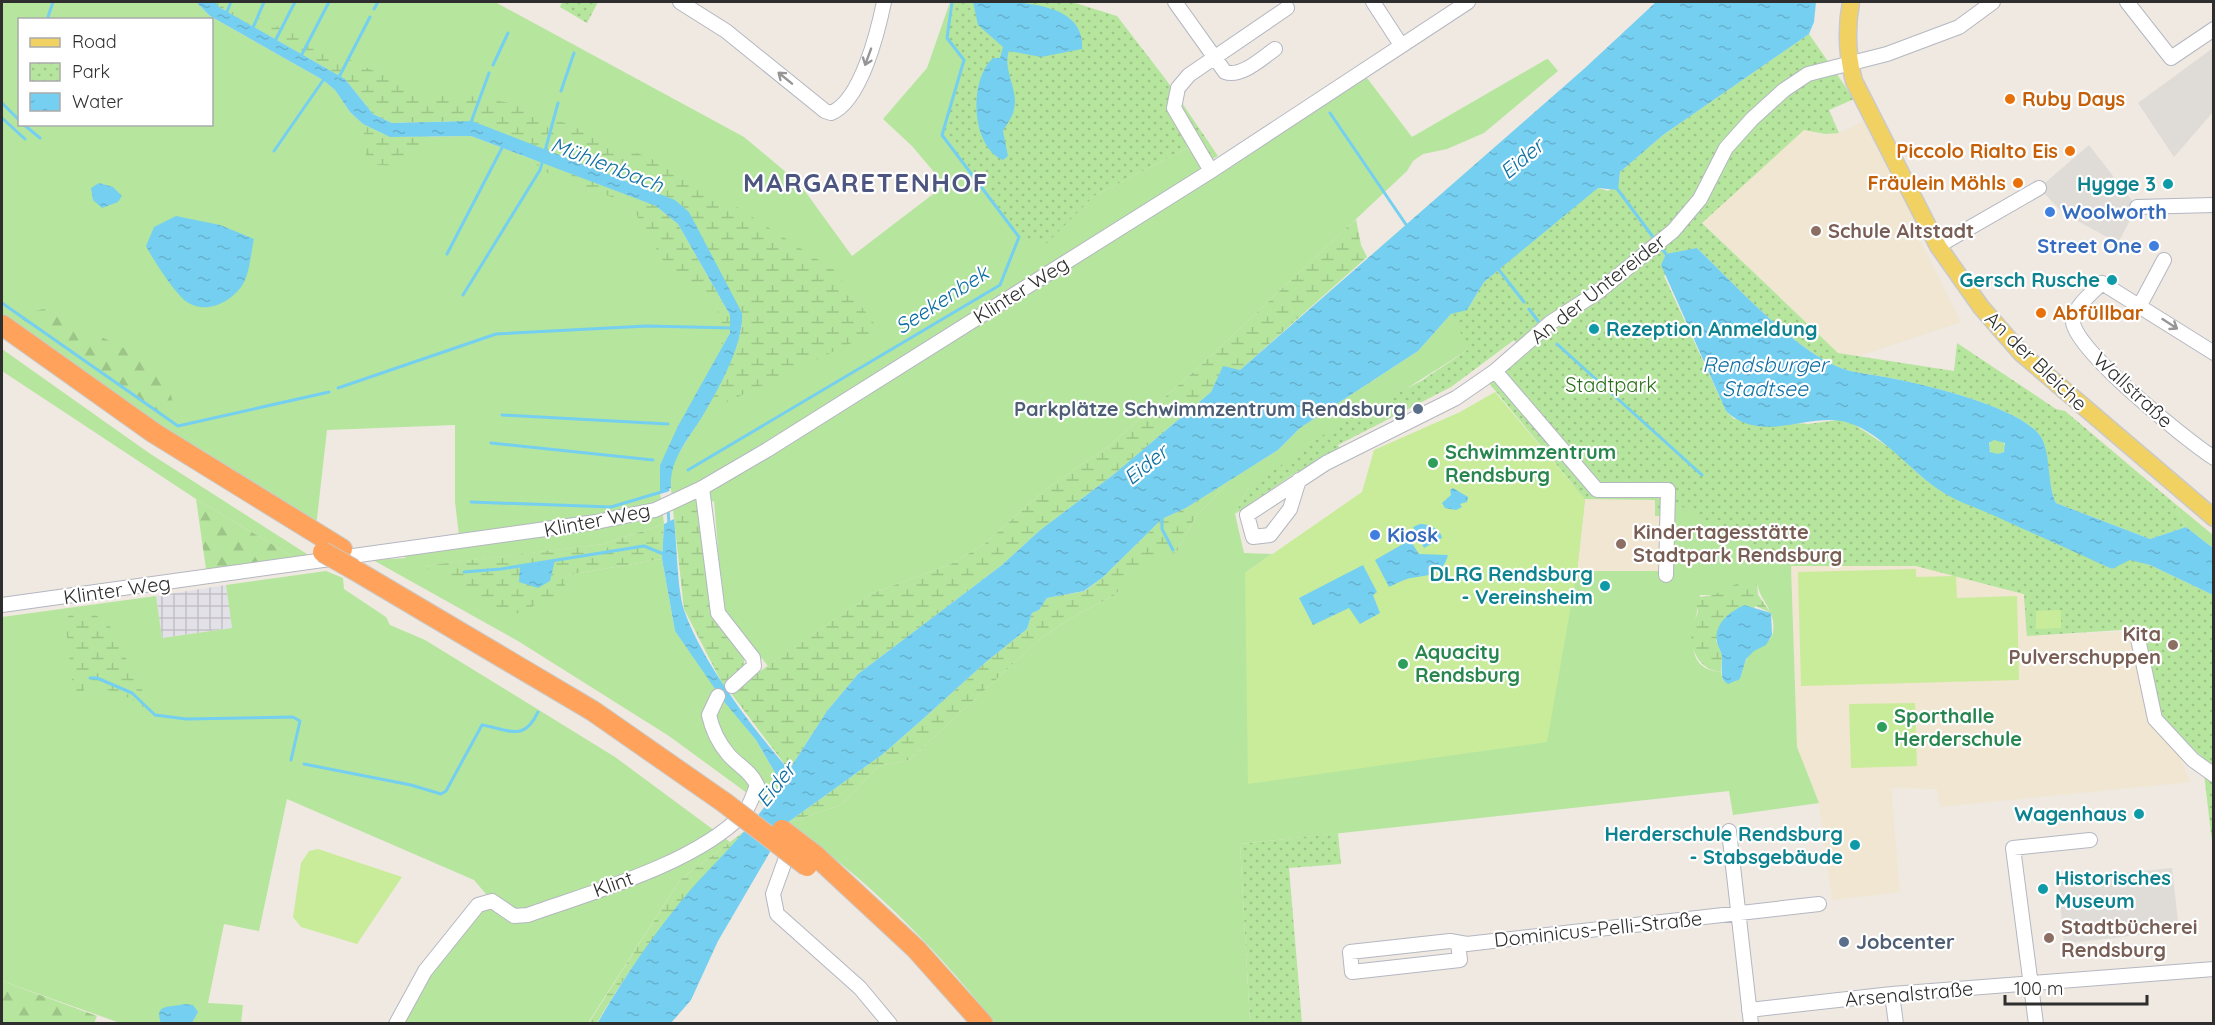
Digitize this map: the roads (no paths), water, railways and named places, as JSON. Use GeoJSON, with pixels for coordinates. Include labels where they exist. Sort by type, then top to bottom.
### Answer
{"type":"FeatureCollection","features":[{"type":"Feature","properties":{"kind":"highway"},"geometry":{"type":"LineString","coordinates":[[2,325],[154,433],[332,550]]}},
{"type":"Feature","properties":{"kind":"highway"},"geometry":{"type":"LineString","coordinates":[[2,340],[148,444],[362,568],[564,678],[730,798],[811,861],[915,949],[983,1023]]}},
{"type":"Feature","properties":{"kind":"highway"},"geometry":{"type":"LineString","coordinates":[[811,861],[969,1023]]}},
{"type":"Feature","properties":{"kind":"main road","name":"An der Bleiche"},"geometry":{"type":"LineString","coordinates":[[1851,2],[1848,37],[1849,63],[1854,81],[1938,246],[1981,307],[2021,353],[2214,518]]}},
{"type":"Feature","properties":{"kind":"street"},"geometry":{"type":"LineString","coordinates":[[680,2],[726,31],[825,111],[831,113],[839,110],[856,90],[880,23],[884,2]]}},
{"type":"Feature","properties":{"kind":"street"},"geometry":{"type":"LineString","coordinates":[[1175,2],[1225,72],[1235,73],[1275,49]]}},
{"type":"Feature","properties":{"kind":"street"},"geometry":{"type":"LineString","coordinates":[[1373,2],[1401,45]]}},
{"type":"Feature","properties":{"kind":"street","name":"Klinter Weg"},"geometry":{"type":"LineString","coordinates":[[2,605],[515,535],[655,510],[702,488],[1211,171],[1468,2]]}},
{"type":"Feature","properties":{"kind":"street","name":"An der Untereider"},"geometry":{"type":"LineString","coordinates":[[1299,480],[1383,432],[1456,398],[1495,371],[1550,323],[1598,292],[1673,231],[1700,199],[1726,148],[1752,119],[1784,90],[1808,74],[1887,54],[1959,27],[1993,2]]}},
{"type":"Feature","properties":{"kind":"street"},"geometry":{"type":"LineString","coordinates":[[2127,2],[2171,58],[2214,28]]}},
{"type":"Feature","properties":{"kind":"street"},"geometry":{"type":"LineString","coordinates":[[1211,171],[1174,108],[1178,88],[1214,57],[1287,8]]}},
{"type":"Feature","properties":{"kind":"street"},"geometry":{"type":"LineString","coordinates":[[1938,246],[2039,188]]}},
{"type":"Feature","properties":{"kind":"street"},"geometry":{"type":"LineString","coordinates":[[2137,207],[2214,205]]}},
{"type":"Feature","properties":{"kind":"street"},"geometry":{"type":"LineString","coordinates":[[2164,260],[2140,305],[2214,353]]}},
{"type":"Feature","properties":{"kind":"street","name":"Wallstraße"},"geometry":{"type":"LineString","coordinates":[[2140,305],[2102,283],[2077,310],[2073,320],[2077,337],[2186,441],[2214,458]]}},
{"type":"Feature","properties":{"kind":"street"},"geometry":{"type":"LineString","coordinates":[[1495,371],[1597,490],[1668,490],[1666,575]]}},
{"type":"Feature","properties":{"kind":"street"},"geometry":{"type":"LineString","coordinates":[[702,488],[718,613],[753,658],[754,666],[732,686]]}},
{"type":"Feature","properties":{"kind":"street"},"geometry":{"type":"LineString","coordinates":[[2137,634],[2141,643],[2155,719],[2193,760],[2214,775]]}},
{"type":"Feature","properties":{"kind":"street","name":"Klint"},"geometry":{"type":"LineString","coordinates":[[396,1023],[425,971],[478,905],[492,901],[514,916],[528,915],[653,870],[699,847],[743,814],[757,785],[752,773],[729,755],[712,729],[709,715],[718,696]]}},
{"type":"Feature","properties":{"kind":"street","name":"Arsenalstraße"},"geometry":{"type":"LineString","coordinates":[[1730,831],[1750,1017],[1892,994],[2214,969]]}},
{"type":"Feature","properties":{"kind":"street"},"geometry":{"type":"LineString","coordinates":[[805,838],[786,858],[773,894],[777,914],[860,988],[890,1023]]}},
{"type":"Feature","properties":{"kind":"street"},"geometry":{"type":"LineString","coordinates":[[2036,1023],[2013,848],[2090,840]]}},
{"type":"Feature","properties":{"kind":"street","name":"Dominicus-Pelli-Straße"},"geometry":{"type":"LineString","coordinates":[[1458,943],[1460,960],[1352,972],[1350,952],[1450,941],[1467,944],[1819,904]]}},
{"type":"Feature","properties":{"kind":"street"},"geometry":{"type":"LineString","coordinates":[[1892,994],[1896,1023]]}},
{"type":"Feature","properties":{"kind":"water"},"geometry":{"type":"Polygon","coordinates":[[[196,2],[215,2],[219,7],[345,79],[373,114],[392,123],[472,121],[675,200],[689,212],[742,313],[742,325],[739,339],[722,380],[676,459],[671,488],[660,492],[660,465],[678,426],[730,333],[730,315],[678,224],[656,206],[471,136],[390,137],[363,124],[350,112],[335,90],[323,80],[210,16],[196,2]]]}},
{"type":"Feature","properties":{"kind":"water"},"geometry":{"type":"Polygon","coordinates":[[[973,2],[1008,2],[1044,7],[1060,12],[1072,21],[1080,33],[1082,49],[1041,57],[1009,51],[1007,58],[1015,102],[1012,115],[1003,131],[1008,156],[1003,160],[992,152],[984,141],[979,127],[977,96],[985,68],[993,58],[1000,58],[1003,47],[978,25],[973,2]]]}},
{"type":"Feature","properties":{"kind":"water","name":"Eider"},"geometry":{"type":"Polygon","coordinates":[[[1656,2],[1816,2],[1814,22],[1809,34],[1663,135],[1620,172],[1618,190],[1598,188],[1484,282],[1467,310],[1451,314],[1418,351],[1300,428],[1278,450],[1186,508],[1162,519],[1102,578],[1084,591],[1047,598],[1039,610],[1032,613],[1027,629],[986,662],[883,754],[787,823],[718,941],[691,1000],[671,1023],[597,1024],[630,971],[666,920],[750,825],[781,783],[756,740],[722,699],[675,631],[662,559],[664,524],[674,519],[680,590],[684,610],[692,630],[730,694],[789,770],[827,711],[858,674],[1002,565],[1039,531],[1113,475],[1211,392],[1223,366],[1240,370],[1585,68],[1656,2]]]}},
{"type":"Feature","properties":{"kind":"water"},"geometry":{"type":"Polygon","coordinates":[[[99,183],[113,187],[122,196],[118,202],[102,208],[93,200],[91,188],[99,183]]]}},
{"type":"Feature","properties":{"kind":"water"},"geometry":{"type":"Polygon","coordinates":[[[176,216],[220,225],[254,239],[249,268],[243,284],[232,296],[218,305],[194,306],[182,298],[146,246],[154,227],[176,216]]]}},
{"type":"Feature","properties":{"kind":"water","name":"Rendsburger Stadtsee"},"geometry":{"type":"Polygon","coordinates":[[[1697,248],[1782,330],[1819,357],[1836,366],[1966,397],[2009,413],[2026,423],[2038,433],[2045,447],[2056,503],[2150,539],[2186,527],[2213,548],[2213,595],[2150,565],[2130,560],[2112,569],[1954,498],[1930,483],[1873,435],[1849,423],[1834,420],[1771,427],[1755,426],[1740,421],[1726,411],[1661,265],[1666,254],[1697,248]],[[1994,440],[1989,443],[1990,452],[1998,454],[2004,452],[2005,443],[1994,440]]]}},
{"type":"Feature","properties":{"kind":"water"},"geometry":{"type":"Polygon","coordinates":[[[1453,488],[1468,497],[1467,502],[1460,504],[1462,507],[1456,510],[1445,508],[1442,503],[1451,495],[1450,490],[1453,488]]]}},
{"type":"Feature","properties":{"kind":"water"},"geometry":{"type":"Polygon","coordinates":[[[1420,524],[1434,528],[1442,538],[1424,548],[1413,527],[1420,524]]]}},
{"type":"Feature","properties":{"kind":"water"},"geometry":{"type":"Polygon","coordinates":[[[1410,540],[1419,554],[1448,555],[1445,562],[1434,573],[1408,579],[1389,587],[1375,560],[1410,540]]]}},
{"type":"Feature","properties":{"kind":"water"},"geometry":{"type":"Polygon","coordinates":[[[555,560],[550,581],[538,588],[519,582],[520,566],[555,560]]]}},
{"type":"Feature","properties":{"kind":"water"},"geometry":{"type":"Polygon","coordinates":[[[1363,565],[1377,592],[1373,595],[1380,613],[1360,624],[1349,608],[1313,625],[1299,598],[1363,565]]]}},
{"type":"Feature","properties":{"kind":"water"},"geometry":{"type":"Polygon","coordinates":[[[1744,605],[1771,613],[1772,635],[1766,645],[1754,651],[1746,659],[1740,679],[1728,684],[1723,680],[1722,656],[1717,644],[1718,629],[1724,619],[1744,605]]]}},
{"type":"Feature","properties":{"kind":"water"},"geometry":{"type":"Polygon","coordinates":[[[184,1004],[193,1005],[198,1012],[192,1023],[161,1023],[159,1016],[162,1009],[184,1004]]]}},
{"type":"Feature","properties":{"kind":"waterway"},"geometry":{"type":"LineString","coordinates":[[48,18],[53,2]]}},
{"type":"Feature","properties":{"kind":"waterway"},"geometry":{"type":"LineString","coordinates":[[226,14],[231,2]]}},
{"type":"Feature","properties":{"kind":"waterway"},"geometry":{"type":"LineString","coordinates":[[252,30],[264,2]]}},
{"type":"Feature","properties":{"kind":"waterway"},"geometry":{"type":"LineString","coordinates":[[274,43],[295,2]]}},
{"type":"Feature","properties":{"kind":"waterway"},"geometry":{"type":"LineString","coordinates":[[301,56],[329,2]]}},
{"type":"Feature","properties":{"kind":"waterway"},"geometry":{"type":"LineString","coordinates":[[374,9],[378,2]]}},
{"type":"Feature","properties":{"kind":"waterway","name":"Seekenbek"},"geometry":{"type":"LineString","coordinates":[[688,470],[1000,285],[1019,237],[942,135],[964,60],[947,38],[952,2]]}},
{"type":"Feature","properties":{"kind":"waterway"},"geometry":{"type":"LineString","coordinates":[[339,77],[370,17]]}},
{"type":"Feature","properties":{"kind":"waterway"},"geometry":{"type":"LineString","coordinates":[[493,65],[508,33]]}},
{"type":"Feature","properties":{"kind":"waterway"},"geometry":{"type":"LineString","coordinates":[[561,91],[574,53]]}},
{"type":"Feature","properties":{"kind":"waterway"},"geometry":{"type":"LineString","coordinates":[[470,125],[489,73]]}},
{"type":"Feature","properties":{"kind":"waterway"},"geometry":{"type":"LineString","coordinates":[[274,151],[324,79]]}},
{"type":"Feature","properties":{"kind":"waterway"},"geometry":{"type":"LineString","coordinates":[[2,103],[18,119]]}},
{"type":"Feature","properties":{"kind":"waterway"},"geometry":{"type":"LineString","coordinates":[[545,151],[558,103]]}},
{"type":"Feature","properties":{"kind":"waterway"},"geometry":{"type":"LineString","coordinates":[[1330,113],[1407,226]]}},
{"type":"Feature","properties":{"kind":"waterway"},"geometry":{"type":"LineString","coordinates":[[2,118],[25,139]]}},
{"type":"Feature","properties":{"kind":"waterway"},"geometry":{"type":"LineString","coordinates":[[25,126],[40,138]]}},
{"type":"Feature","properties":{"kind":"waterway"},"geometry":{"type":"LineString","coordinates":[[447,254],[504,144]]}},
{"type":"Feature","properties":{"kind":"waterway"},"geometry":{"type":"LineString","coordinates":[[463,295],[540,170],[543,160]]}},
{"type":"Feature","properties":{"kind":"waterway"},"geometry":{"type":"LineString","coordinates":[[1618,190],[1656,241]]}},
{"type":"Feature","properties":{"kind":"waterway"},"geometry":{"type":"LineString","coordinates":[[1660,246],[1666,254]]}},
{"type":"Feature","properties":{"kind":"waterway"},"geometry":{"type":"LineString","coordinates":[[1499,270],[1524,302]]}},
{"type":"Feature","properties":{"kind":"waterway"},"geometry":{"type":"LineString","coordinates":[[2,303],[178,426],[329,392]]}},
{"type":"Feature","properties":{"kind":"waterway"},"geometry":{"type":"LineString","coordinates":[[1529,309],[1538,321]]}},
{"type":"Feature","properties":{"kind":"waterway"},"geometry":{"type":"LineString","coordinates":[[338,388],[496,334],[647,326],[733,328]]}},
{"type":"Feature","properties":{"kind":"waterway"},"geometry":{"type":"LineString","coordinates":[[1557,344],[1702,475]]}},
{"type":"Feature","properties":{"kind":"waterway"},"geometry":{"type":"LineString","coordinates":[[502,415],[668,424]]}},
{"type":"Feature","properties":{"kind":"waterway"},"geometry":{"type":"LineString","coordinates":[[491,443],[653,460]]}},
{"type":"Feature","properties":{"kind":"waterway"},"geometry":{"type":"LineString","coordinates":[[471,502],[611,507],[668,490]]}},
{"type":"Feature","properties":{"kind":"waterway","name":"Mühlenbach"},"geometry":{"type":"LineString","coordinates":[[668,508],[669,525]]}},
{"type":"Feature","properties":{"kind":"waterway"},"geometry":{"type":"LineString","coordinates":[[1162,519],[1162,529],[1173,550]]}},
{"type":"Feature","properties":{"kind":"waterway"},"geometry":{"type":"LineString","coordinates":[[464,572],[501,569],[644,546],[666,555]]}},
{"type":"Feature","properties":{"kind":"waterway"},"geometry":{"type":"LineString","coordinates":[[90,678],[97,678],[132,693],[155,715],[186,719],[293,717],[300,721],[291,760]]}},
{"type":"Feature","properties":{"kind":"waterway"},"geometry":{"type":"LineString","coordinates":[[304,764],[411,785],[441,794],[446,791],[482,725],[508,731],[522,731],[533,721],[538,712]]}},
{"type":"Feature","properties":{"kind":"place","name":"Ruby Days"},"geometry":{"type":"Point","coordinates":[2010,99]}},
{"type":"Feature","properties":{"kind":"place","name":"Piccolo Rialto Eis"},"geometry":{"type":"Point","coordinates":[2070,151]}},
{"type":"Feature","properties":{"kind":"place","name":"Fräulein Möhls"},"geometry":{"type":"Point","coordinates":[2018,183]}},
{"type":"Feature","properties":{"kind":"place","name":"Hygge 3"},"geometry":{"type":"Point","coordinates":[2168,184]}},
{"type":"Feature","properties":{"kind":"place","name":"Woolworth"},"geometry":{"type":"Point","coordinates":[2050,212]}},
{"type":"Feature","properties":{"kind":"place","name":"Schule Altstadt"},"geometry":{"type":"Point","coordinates":[1816,231]}},
{"type":"Feature","properties":{"kind":"place","name":"Street One"},"geometry":{"type":"Point","coordinates":[2154,246]}},
{"type":"Feature","properties":{"kind":"place","name":"Gersch Rusche"},"geometry":{"type":"Point","coordinates":[2112,280]}},
{"type":"Feature","properties":{"kind":"place","name":"Abfüllbar"},"geometry":{"type":"Point","coordinates":[2041,313]}},
{"type":"Feature","properties":{"kind":"place","name":"Rezeption Anmeldung"},"geometry":{"type":"Point","coordinates":[1594,329]}},
{"type":"Feature","properties":{"kind":"place","name":"Parkplätze Schwimmzentrum Rendsburg"},"geometry":{"type":"Point","coordinates":[1418,409]}},
{"type":"Feature","properties":{"kind":"place","name":"Schwimmzentrum Rendsburg"},"geometry":{"type":"Point","coordinates":[1433,463]}},
{"type":"Feature","properties":{"kind":"place","name":"Kiosk"},"geometry":{"type":"Point","coordinates":[1375,535]}},
{"type":"Feature","properties":{"kind":"place","name":"Kindertagesstätte Stadtpark Rendsburg"},"geometry":{"type":"Point","coordinates":[1621,544]}},
{"type":"Feature","properties":{"kind":"place","name":"DLRG Rendsburg - Vereinsheim"},"geometry":{"type":"Point","coordinates":[1605,586]}},
{"type":"Feature","properties":{"kind":"place","name":"Kita Pulverschuppen"},"geometry":{"type":"Point","coordinates":[2173,645]}},
{"type":"Feature","properties":{"kind":"place","name":"Aquacity Rendsburg"},"geometry":{"type":"Point","coordinates":[1403,664]}},
{"type":"Feature","properties":{"kind":"place","name":"Sporthalle Herderschule"},"geometry":{"type":"Point","coordinates":[1882,727]}},
{"type":"Feature","properties":{"kind":"place","name":"Wagenhaus"},"geometry":{"type":"Point","coordinates":[2139,814]}},
{"type":"Feature","properties":{"kind":"place","name":"Herderschule Rendsburg - Stabsgebäude"},"geometry":{"type":"Point","coordinates":[1855,845]}},
{"type":"Feature","properties":{"kind":"place","name":"Historisches Museum"},"geometry":{"type":"Point","coordinates":[2043,889]}},
{"type":"Feature","properties":{"kind":"place","name":"Stadtbücherei Rendsburg"},"geometry":{"type":"Point","coordinates":[2049,938]}},
{"type":"Feature","properties":{"kind":"place","name":"Jobcenter"},"geometry":{"type":"Point","coordinates":[1844,942]}},
{"type":"Feature","properties":{"kind":"district","name":"MARGARETENHOF"},"geometry":{"type":"Point","coordinates":[866,183]}},
{"type":"Feature","properties":{"kind":"park label","name":"Stadtpark"},"geometry":{"type":"Point","coordinates":[1611,385]}}]}
